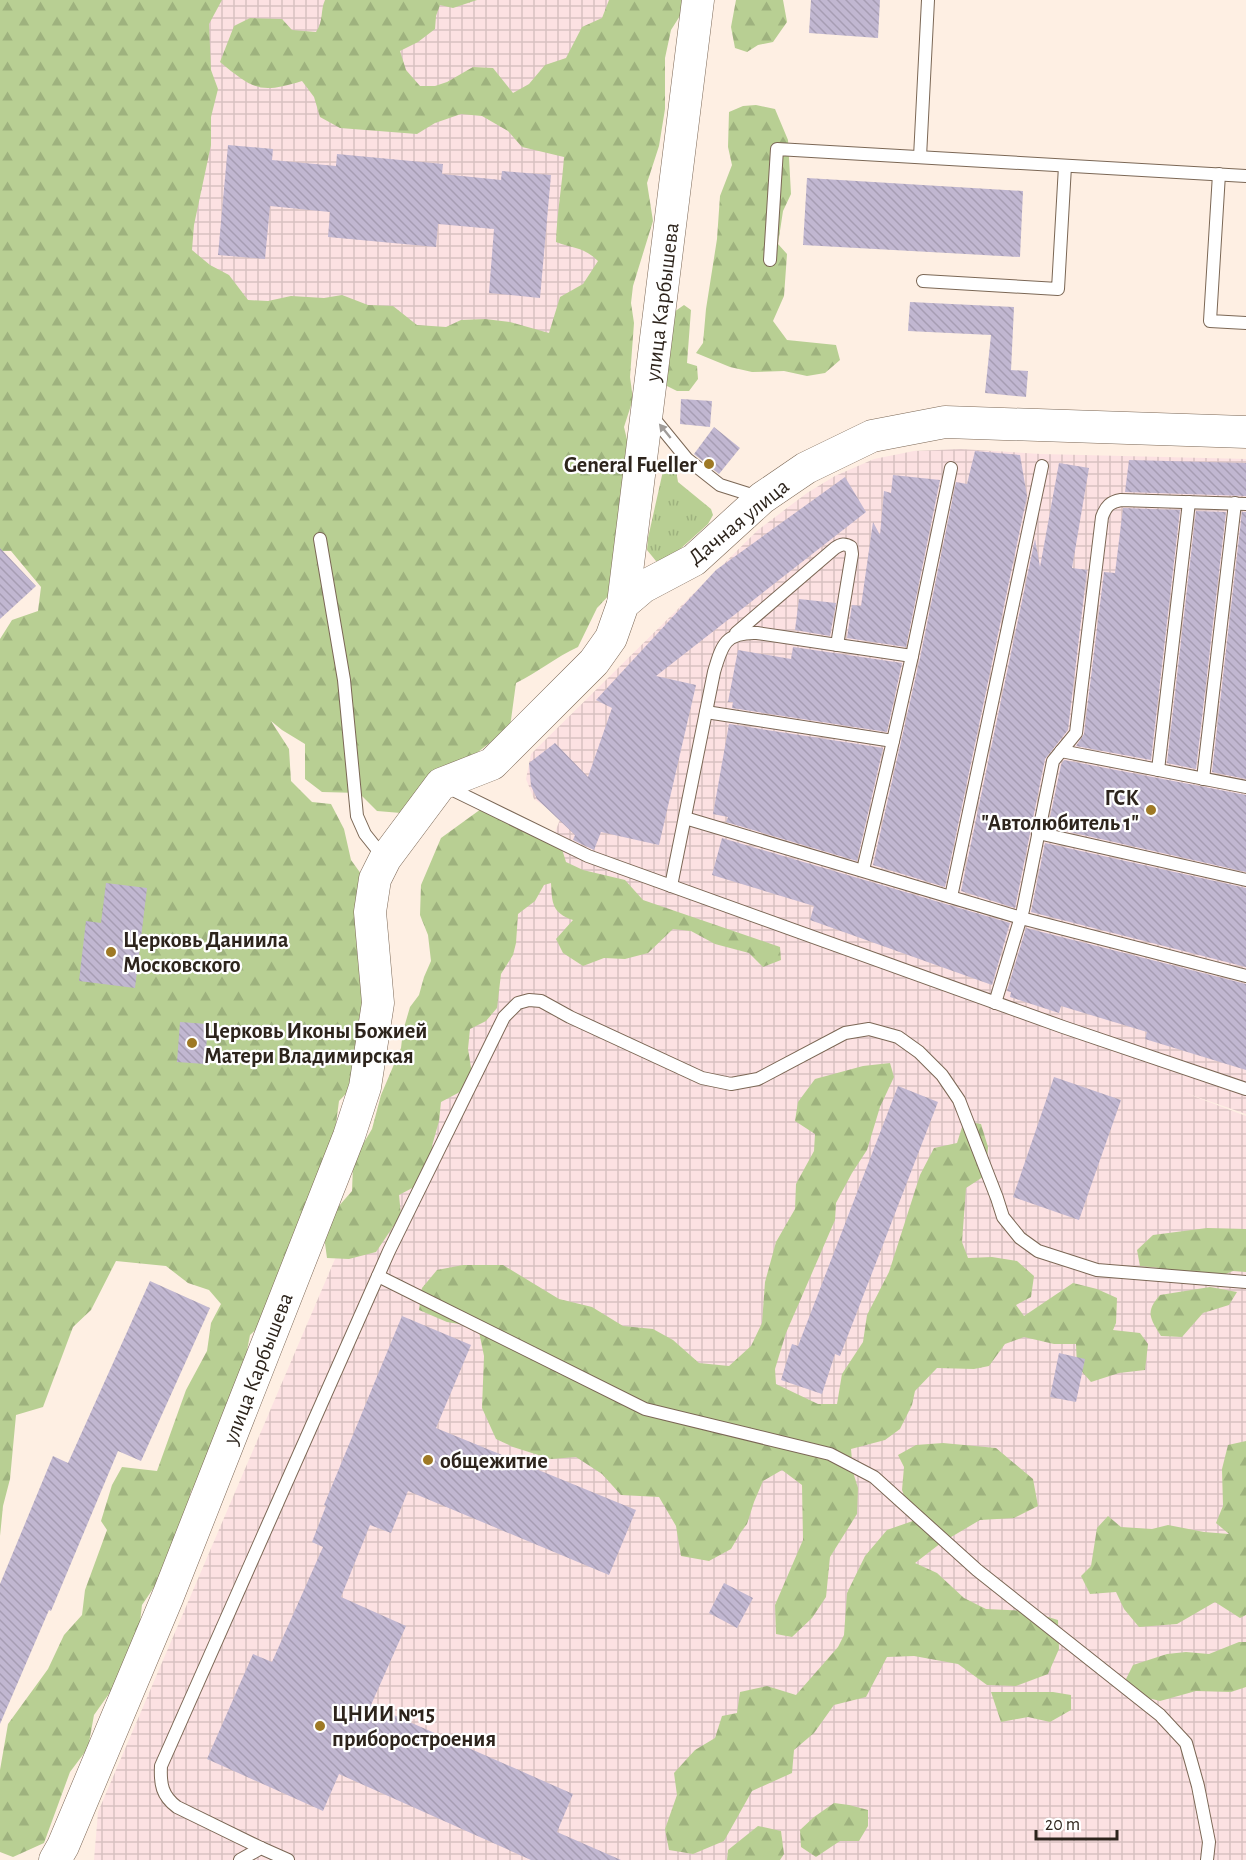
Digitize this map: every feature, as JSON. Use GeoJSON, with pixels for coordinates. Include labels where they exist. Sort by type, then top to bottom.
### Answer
{"type":"FeatureCollection","features":[{"type":"Feature","properties":{"kind":"street","name":"улица Карбышева"},"geometry":{"type":"LineString","coordinates":[[623,604],[698,0]]}},
{"type":"Feature","properties":{"kind":"street","name":"Дачная улица"},"geometry":{"type":"LineString","coordinates":[[623,604],[643,587],[694,560],[762,498],[806,468],[872,436],[945,422],[1246,432]]}},
{"type":"Feature","properties":{"kind":"street"},"geometry":{"type":"LineString","coordinates":[[385,859],[441,784],[492,764],[594,662],[610,638],[623,604]]}},
{"type":"Feature","properties":{"kind":"street","name":"улица Карбышева"},"geometry":{"type":"LineString","coordinates":[[55,1860],[63,1846],[168,1596],[349,1136],[365,1087],[378,1003],[370,912],[375,879],[385,859]]}},
{"type":"Feature","properties":{"kind":"lane"},"geometry":{"type":"LineString","coordinates":[[920,157],[928,0]]}},
{"type":"Feature","properties":{"kind":"lane"},"geometry":{"type":"LineString","coordinates":[[770,260],[777,149],[1246,176]]}},
{"type":"Feature","properties":{"kind":"lane"},"geometry":{"type":"LineString","coordinates":[[923,281],[1058,289],[1065,166]]}},
{"type":"Feature","properties":{"kind":"lane"},"geometry":{"type":"LineString","coordinates":[[1219,174],[1210,321],[1246,323]]}},
{"type":"Feature","properties":{"kind":"lane"},"geometry":{"type":"LineString","coordinates":[[648,410],[687,459],[720,485],[762,498]]}},
{"type":"Feature","properties":{"kind":"lane"},"geometry":{"type":"LineString","coordinates":[[951,897],[1042,466]]}},
{"type":"Feature","properties":{"kind":"lane"},"geometry":{"type":"LineString","coordinates":[[863,870],[912,656],[951,468]]}},
{"type":"Feature","properties":{"kind":"lane"},"geometry":{"type":"LineString","coordinates":[[995,1003],[1021,918],[1053,761],[1076,733],[1102,517],[1106,506],[1113,501],[1241,503],[1203,779]]}},
{"type":"Feature","properties":{"kind":"lane"},"geometry":{"type":"LineString","coordinates":[[1158,770],[1190,502]]}},
{"type":"Feature","properties":{"kind":"lane"},"geometry":{"type":"LineString","coordinates":[[320,539],[344,680],[357,816],[365,834],[385,859]]}},
{"type":"Feature","properties":{"kind":"lane"},"geometry":{"type":"LineString","coordinates":[[671,886],[719,653],[727,641],[835,548],[846,544],[851,547],[852,554],[837,645]]}},
{"type":"Feature","properties":{"kind":"lane"},"geometry":{"type":"LineString","coordinates":[[727,641],[740,632],[757,633],[912,656]]}},
{"type":"Feature","properties":{"kind":"lane"},"geometry":{"type":"LineString","coordinates":[[706,712],[893,741]]}},
{"type":"Feature","properties":{"kind":"lane"},"geometry":{"type":"LineString","coordinates":[[1062,751],[1246,787]]}},
{"type":"Feature","properties":{"kind":"lane"},"geometry":{"type":"LineString","coordinates":[[441,784],[588,856],[995,1003],[1246,1089]]}},
{"type":"Feature","properties":{"kind":"lane"},"geometry":{"type":"LineString","coordinates":[[685,818],[1021,918],[1246,976]]}},
{"type":"Feature","properties":{"kind":"lane"},"geometry":{"type":"LineString","coordinates":[[1038,833],[1246,880]]}},
{"type":"Feature","properties":{"kind":"lane"},"geometry":{"type":"LineString","coordinates":[[288,1860],[177,1807],[167,1799],[160,1782],[161,1766],[378,1276],[504,1017],[518,1003],[529,1000],[541,1001],[570,1017],[702,1078],[731,1084],[758,1079],[845,1033],[869,1029],[898,1037],[919,1052],[942,1076],[959,1100],[998,1198],[1003,1217],[1020,1238],[1038,1251],[1097,1270],[1246,1282]]}},
{"type":"Feature","properties":{"kind":"lane"},"geometry":{"type":"LineString","coordinates":[[378,1276],[645,1409],[830,1454],[874,1477],[977,1570],[1160,1715],[1186,1743],[1198,1786],[1209,1842],[1207,1860]]}},
{"type":"Feature","properties":{"kind":"lane"},"geometry":{"type":"LineString","coordinates":[[240,1860],[261,1848]]}},
{"type":"Feature","properties":{"kind":"shaded area"},"geometry":{"type":"Polygon","coordinates":[[[0,0],[666,0],[657,113],[587,601],[299,578],[0,0]]]}},
{"type":"Feature","properties":{"kind":"shaded area"},"geometry":{"type":"Polygon","coordinates":[[[961,449],[1041,454],[1246,459],[1246,1114],[1180,1091],[1246,1116],[1246,1860],[94,1860],[98,1812],[383,1147],[545,857],[561,817],[534,799],[526,779],[531,754],[758,530],[807,493],[835,476],[874,459],[914,451],[961,449]]]}},
{"type":"Feature","properties":{"kind":"green space"},"geometry":{"type":"Polygon","coordinates":[[[0,0],[222,0],[209,24],[211,70],[218,89],[211,117],[211,145],[194,225],[192,250],[210,265],[229,275],[248,300],[268,301],[291,296],[324,298],[342,295],[368,305],[393,306],[417,325],[446,327],[461,320],[485,319],[510,322],[549,333],[560,297],[583,284],[598,261],[583,251],[556,242],[564,157],[522,147],[508,131],[482,116],[461,114],[435,123],[417,134],[340,128],[320,117],[314,97],[302,81],[276,87],[258,87],[241,79],[220,62],[234,26],[250,18],[282,19],[292,30],[316,32],[325,0],[477,0],[453,8],[440,5],[435,29],[418,42],[400,51],[406,70],[420,86],[435,86],[473,67],[493,68],[513,93],[529,84],[545,65],[566,58],[582,27],[602,18],[609,0],[690,0],[671,30],[665,58],[665,109],[659,146],[647,183],[653,221],[633,286],[631,303],[634,323],[630,377],[633,399],[624,427],[630,452],[612,564],[613,591],[597,608],[578,647],[516,683],[510,727],[478,752],[449,781],[401,813],[377,811],[359,793],[322,792],[305,779],[305,744],[271,721],[289,749],[291,781],[312,802],[331,804],[344,829],[351,860],[364,878],[362,1077],[339,1101],[335,1131],[261,1325],[250,1335],[239,1392],[213,1462],[191,1491],[180,1534],[165,1571],[142,1605],[137,1647],[118,1681],[94,1715],[88,1748],[70,1772],[44,1843],[13,1857],[0,1852],[0,1770],[8,1724],[48,1669],[64,1635],[82,1615],[85,1590],[107,1530],[101,1521],[112,1485],[122,1467],[157,1471],[186,1390],[207,1351],[211,1323],[221,1304],[209,1290],[188,1283],[166,1266],[116,1261],[91,1310],[73,1327],[43,1407],[16,1415],[10,1479],[3,1506],[0,1536],[0,639],[12,620],[38,611],[41,587],[11,551],[0,551],[0,0]]]}},
{"type":"Feature","properties":{"kind":"green space"},"geometry":{"type":"Polygon","coordinates":[[[736,0],[783,0],[787,22],[773,42],[758,45],[747,52],[735,48],[731,27],[736,0]]]}},
{"type":"Feature","properties":{"kind":"green space"},"geometry":{"type":"Polygon","coordinates":[[[756,105],[775,109],[788,140],[791,194],[783,211],[778,244],[787,254],[784,296],[773,321],[787,340],[836,345],[840,360],[825,373],[807,376],[784,371],[752,372],[730,367],[696,353],[703,343],[717,239],[720,196],[732,165],[728,147],[729,112],[743,106],[756,105]]]}},
{"type":"Feature","properties":{"kind":"green space"},"geometry":{"type":"Polygon","coordinates":[[[684,305],[691,310],[687,363],[697,366],[698,379],[689,391],[677,391],[663,384],[674,312],[684,305]]]}},
{"type":"Feature","properties":{"kind":"green space"},"geometry":{"type":"Polygon","coordinates":[[[665,462],[676,470],[678,482],[711,509],[713,515],[708,524],[668,560],[656,561],[647,550],[648,538],[665,462]]]}},
{"type":"Feature","properties":{"kind":"green space"},"geometry":{"type":"Polygon","coordinates":[[[481,809],[562,849],[566,862],[583,870],[625,880],[643,900],[780,947],[781,960],[763,967],[749,953],[715,944],[691,931],[673,929],[648,953],[625,959],[604,958],[583,966],[563,953],[556,939],[573,920],[561,914],[554,906],[551,883],[544,885],[535,901],[518,914],[516,943],[513,955],[501,974],[497,1008],[486,1021],[470,1029],[468,1049],[473,1080],[458,1093],[441,1102],[439,1121],[432,1146],[433,1177],[399,1195],[401,1215],[376,1252],[349,1259],[327,1258],[324,1236],[338,1207],[352,1191],[353,1165],[372,1129],[381,1095],[401,1048],[410,1007],[419,995],[431,961],[428,935],[420,915],[421,885],[441,838],[481,809]]]}},
{"type":"Feature","properties":{"kind":"green space"},"geometry":{"type":"Polygon","coordinates":[[[890,1063],[894,1077],[880,1107],[867,1150],[836,1203],[835,1220],[786,1333],[775,1369],[776,1384],[818,1404],[837,1404],[842,1374],[863,1342],[867,1315],[889,1272],[920,1175],[934,1148],[957,1143],[964,1121],[981,1124],[988,1147],[986,1175],[966,1188],[962,1242],[968,1258],[992,1257],[1017,1261],[1034,1276],[1031,1297],[1016,1305],[1024,1316],[1073,1283],[1097,1289],[1117,1298],[1116,1323],[1113,1330],[1140,1333],[1148,1344],[1145,1370],[1119,1373],[1091,1382],[1077,1366],[1076,1344],[1054,1344],[1024,1337],[1005,1344],[989,1366],[974,1369],[937,1368],[915,1391],[912,1405],[900,1429],[885,1440],[851,1449],[853,1472],[858,1488],[857,1514],[830,1557],[826,1597],[812,1618],[792,1637],[776,1634],[775,1605],[803,1540],[802,1485],[782,1470],[763,1481],[747,1524],[731,1549],[709,1561],[681,1556],[676,1526],[659,1497],[621,1495],[602,1474],[576,1457],[551,1459],[496,1439],[482,1408],[484,1356],[478,1327],[447,1322],[419,1310],[422,1288],[437,1270],[463,1265],[503,1265],[559,1299],[592,1307],[623,1326],[653,1329],[673,1340],[699,1363],[729,1366],[751,1346],[762,1323],[765,1282],[776,1242],[795,1209],[796,1184],[814,1151],[815,1134],[795,1121],[798,1102],[815,1079],[863,1066],[890,1063]]]}},
{"type":"Feature","properties":{"kind":"green space"},"geometry":{"type":"Polygon","coordinates":[[[1207,1228],[1246,1229],[1246,1272],[1233,1271],[1211,1280],[1185,1282],[1160,1268],[1140,1266],[1137,1250],[1153,1235],[1207,1228]]]}},
{"type":"Feature","properties":{"kind":"green space"},"geometry":{"type":"Polygon","coordinates":[[[1210,1287],[1237,1292],[1229,1305],[1203,1313],[1182,1337],[1161,1336],[1151,1315],[1152,1306],[1160,1295],[1210,1287]]]}},
{"type":"Feature","properties":{"kind":"green space"},"geometry":{"type":"Polygon","coordinates":[[[1246,1441],[1246,1615],[1240,1618],[1215,1602],[1177,1624],[1139,1627],[1124,1609],[1116,1592],[1090,1594],[1081,1576],[1091,1566],[1097,1528],[1108,1516],[1121,1527],[1152,1529],[1168,1525],[1229,1534],[1216,1523],[1223,1506],[1222,1469],[1228,1445],[1246,1441]]]}},
{"type":"Feature","properties":{"kind":"green space"},"geometry":{"type":"Polygon","coordinates":[[[943,1443],[996,1448],[1033,1479],[1038,1506],[1014,1518],[980,1520],[941,1543],[915,1563],[937,1573],[964,1598],[986,1609],[1028,1611],[1058,1620],[1059,1649],[1048,1674],[1016,1686],[987,1685],[958,1664],[914,1656],[887,1657],[866,1697],[834,1705],[814,1733],[794,1750],[792,1773],[752,1791],[724,1841],[693,1854],[669,1850],[665,1829],[677,1795],[674,1773],[695,1750],[715,1738],[722,1716],[737,1713],[740,1692],[767,1686],[796,1695],[838,1647],[844,1635],[847,1593],[865,1556],[887,1530],[927,1516],[909,1509],[902,1490],[904,1467],[898,1455],[916,1445],[943,1443]]]}},
{"type":"Feature","properties":{"kind":"green space"},"geometry":{"type":"Polygon","coordinates":[[[1239,1642],[1246,1642],[1246,1687],[1231,1692],[1196,1691],[1160,1701],[1133,1694],[1126,1679],[1133,1665],[1167,1654],[1186,1652],[1209,1654],[1239,1642]]]}},
{"type":"Feature","properties":{"kind":"green space"},"geometry":{"type":"Polygon","coordinates":[[[991,1692],[1053,1692],[1071,1695],[1071,1710],[1050,1722],[1028,1717],[1001,1722],[991,1692]]]}},
{"type":"Feature","properties":{"kind":"green space"},"geometry":{"type":"Polygon","coordinates":[[[834,1803],[868,1810],[868,1826],[859,1841],[840,1841],[816,1857],[801,1847],[800,1830],[834,1803]]]}},
{"type":"Feature","properties":{"kind":"green space"},"geometry":{"type":"Polygon","coordinates":[[[758,1826],[781,1831],[784,1854],[780,1860],[727,1860],[728,1850],[758,1826]]]}},
{"type":"Feature","properties":{"kind":"building"},"geometry":{"type":"Polygon","coordinates":[[[811,0],[880,0],[878,38],[809,33],[811,0]]]}},
{"type":"Feature","properties":{"kind":"building"},"geometry":{"type":"Polygon","coordinates":[[[228,145],[273,149],[272,160],[336,166],[337,154],[443,164],[442,174],[501,180],[502,171],[551,175],[540,298],[489,293],[494,229],[438,224],[436,247],[328,237],[330,212],[270,206],[265,259],[218,255],[228,145]]]}},
{"type":"Feature","properties":{"kind":"building"},"geometry":{"type":"Polygon","coordinates":[[[807,178],[1023,191],[1020,257],[803,245],[807,178]]]}},
{"type":"Feature","properties":{"kind":"building"},"geometry":{"type":"Polygon","coordinates":[[[910,302],[1014,307],[1011,370],[1028,371],[1026,397],[985,393],[991,335],[908,331],[910,302]]]}},
{"type":"Feature","properties":{"kind":"building"},"geometry":{"type":"Polygon","coordinates":[[[681,399],[712,401],[710,427],[680,424],[681,399]]]}},
{"type":"Feature","properties":{"kind":"building"},"geometry":{"type":"Polygon","coordinates":[[[714,427],[740,448],[719,474],[694,454],[714,427]]]}},
{"type":"Feature","properties":{"kind":"building"},"geometry":{"type":"Polygon","coordinates":[[[975,451],[1020,455],[1027,496],[945,887],[873,865],[920,658],[956,482],[967,484],[975,451]]]}},
{"type":"Feature","properties":{"kind":"building"},"geometry":{"type":"Polygon","coordinates":[[[1129,460],[1246,463],[1246,496],[1125,492],[1129,460]]]}},
{"type":"Feature","properties":{"kind":"building"},"geometry":{"type":"Polygon","coordinates":[[[1059,463],[1089,468],[1072,568],[1087,570],[1068,730],[1045,759],[1015,908],[961,891],[1035,539],[1040,567],[1059,463]]]}},
{"type":"Feature","properties":{"kind":"building"},"geometry":{"type":"Polygon","coordinates":[[[893,475],[940,480],[906,647],[847,638],[852,605],[861,606],[873,522],[880,535],[884,491],[891,493],[893,475]]]}},
{"type":"Feature","properties":{"kind":"building"},"geometry":{"type":"Polygon","coordinates":[[[845,477],[866,512],[656,676],[696,685],[659,845],[601,832],[594,850],[573,840],[575,835],[537,799],[531,786],[529,763],[555,743],[588,777],[612,708],[596,700],[716,570],[845,477]]]}},
{"type":"Feature","properties":{"kind":"building"},"geometry":{"type":"Polygon","coordinates":[[[1123,508],[1180,510],[1151,760],[1076,746],[1084,734],[1104,572],[1115,573],[1123,508]]]}},
{"type":"Feature","properties":{"kind":"building"},"geometry":{"type":"Polygon","coordinates":[[[1196,511],[1226,512],[1196,769],[1167,763],[1196,511]]]}},
{"type":"Feature","properties":{"kind":"building"},"geometry":{"type":"Polygon","coordinates":[[[1242,512],[1246,512],[1246,779],[1212,772],[1242,512]]]}},
{"type":"Feature","properties":{"kind":"building"},"geometry":{"type":"Polygon","coordinates":[[[0,548],[36,586],[0,619],[0,548]]]}},
{"type":"Feature","properties":{"kind":"building"},"geometry":{"type":"Polygon","coordinates":[[[799,599],[836,603],[830,636],[795,630],[799,599]]]}},
{"type":"Feature","properties":{"kind":"building"},"geometry":{"type":"Polygon","coordinates":[[[793,647],[902,663],[887,732],[732,708],[733,702],[728,702],[738,650],[791,659],[793,647]]]}},
{"type":"Feature","properties":{"kind":"building"},"geometry":{"type":"Polygon","coordinates":[[[729,724],[883,748],[857,861],[726,822],[728,817],[713,814],[729,724]]]}},
{"type":"Feature","properties":{"kind":"building","name":"ГСК \"Автолюбитель 1\""},"geometry":{"type":"Polygon","coordinates":[[[1064,760],[1246,795],[1246,872],[1048,827],[1064,760]]]}},
{"type":"Feature","properties":{"kind":"building"},"geometry":{"type":"Polygon","coordinates":[[[722,838],[1010,923],[992,985],[810,920],[814,906],[712,875],[722,838]]]}},
{"type":"Feature","properties":{"kind":"building"},"geometry":{"type":"Polygon","coordinates":[[[1045,843],[1246,888],[1246,967],[1031,912],[1045,843]]]}},
{"type":"Feature","properties":{"kind":"building","name":"Церковь Даниила Московского"},"geometry":{"type":"Polygon","coordinates":[[[106,883],[147,888],[135,988],[79,981],[86,921],[101,923],[106,883]]]}},
{"type":"Feature","properties":{"kind":"building"},"geometry":{"type":"Polygon","coordinates":[[[1026,928],[1246,984],[1246,1070],[1145,1039],[1147,1032],[1061,1006],[1059,1013],[1010,997],[1011,992],[1007,991],[1026,928]]]}},
{"type":"Feature","properties":{"kind":"building","name":"Церковь Иконы Божией Матери Владимирская"},"geometry":{"type":"Polygon","coordinates":[[[180,1022],[208,1024],[205,1064],[177,1062],[180,1022]]]}},
{"type":"Feature","properties":{"kind":"building"},"geometry":{"type":"Polygon","coordinates":[[[1054,1077],[1121,1100],[1079,1220],[1013,1197],[1054,1077]]]}},
{"type":"Feature","properties":{"kind":"building"},"geometry":{"type":"Polygon","coordinates":[[[898,1086],[938,1102],[840,1356],[835,1354],[822,1394],[781,1380],[792,1344],[798,1346],[898,1086]]]}},
{"type":"Feature","properties":{"kind":"building"},"geometry":{"type":"Polygon","coordinates":[[[150,1281],[210,1308],[141,1461],[118,1451],[51,1611],[49,1610],[0,1724],[0,1584],[53,1456],[68,1463],[150,1281]]]}},
{"type":"Feature","properties":{"kind":"building"},"geometry":{"type":"Polygon","coordinates":[[[402,1316],[471,1345],[436,1428],[636,1510],[609,1575],[408,1491],[391,1533],[370,1525],[341,1597],[406,1626],[371,1705],[573,1794],[557,1832],[621,1860],[531,1860],[339,1774],[323,1811],[207,1759],[253,1654],[272,1662],[323,1547],[312,1542],[326,1506],[324,1505],[402,1316]]]}},
{"type":"Feature","properties":{"kind":"building"},"geometry":{"type":"Polygon","coordinates":[[[1059,1353],[1085,1359],[1076,1402],[1050,1397],[1059,1353]]]}},
{"type":"Feature","properties":{"kind":"building"},"geometry":{"type":"Polygon","coordinates":[[[724,1583],[753,1598],[737,1628],[709,1613],[724,1583]]]}},
{"type":"Feature","properties":{"kind":"place","name":"General Fueller"},"geometry":{"type":"Point","coordinates":[709,464]}},
{"type":"Feature","properties":{"kind":"place","name":"ГСК \"Автолюбитель 1\""},"geometry":{"type":"Point","coordinates":[1151,810]}},
{"type":"Feature","properties":{"kind":"place","name":"Церковь Даниила Московского"},"geometry":{"type":"Point","coordinates":[111,952]}},
{"type":"Feature","properties":{"kind":"place","name":"Церковь Иконы Божией Матери Владимирская"},"geometry":{"type":"Point","coordinates":[192,1043]}},
{"type":"Feature","properties":{"kind":"place","name":"общежитие"},"geometry":{"type":"Point","coordinates":[428,1460]}},
{"type":"Feature","properties":{"kind":"place","name":"ЦНИИ №15 приборостроения"},"geometry":{"type":"Point","coordinates":[320,1726]}}]}
